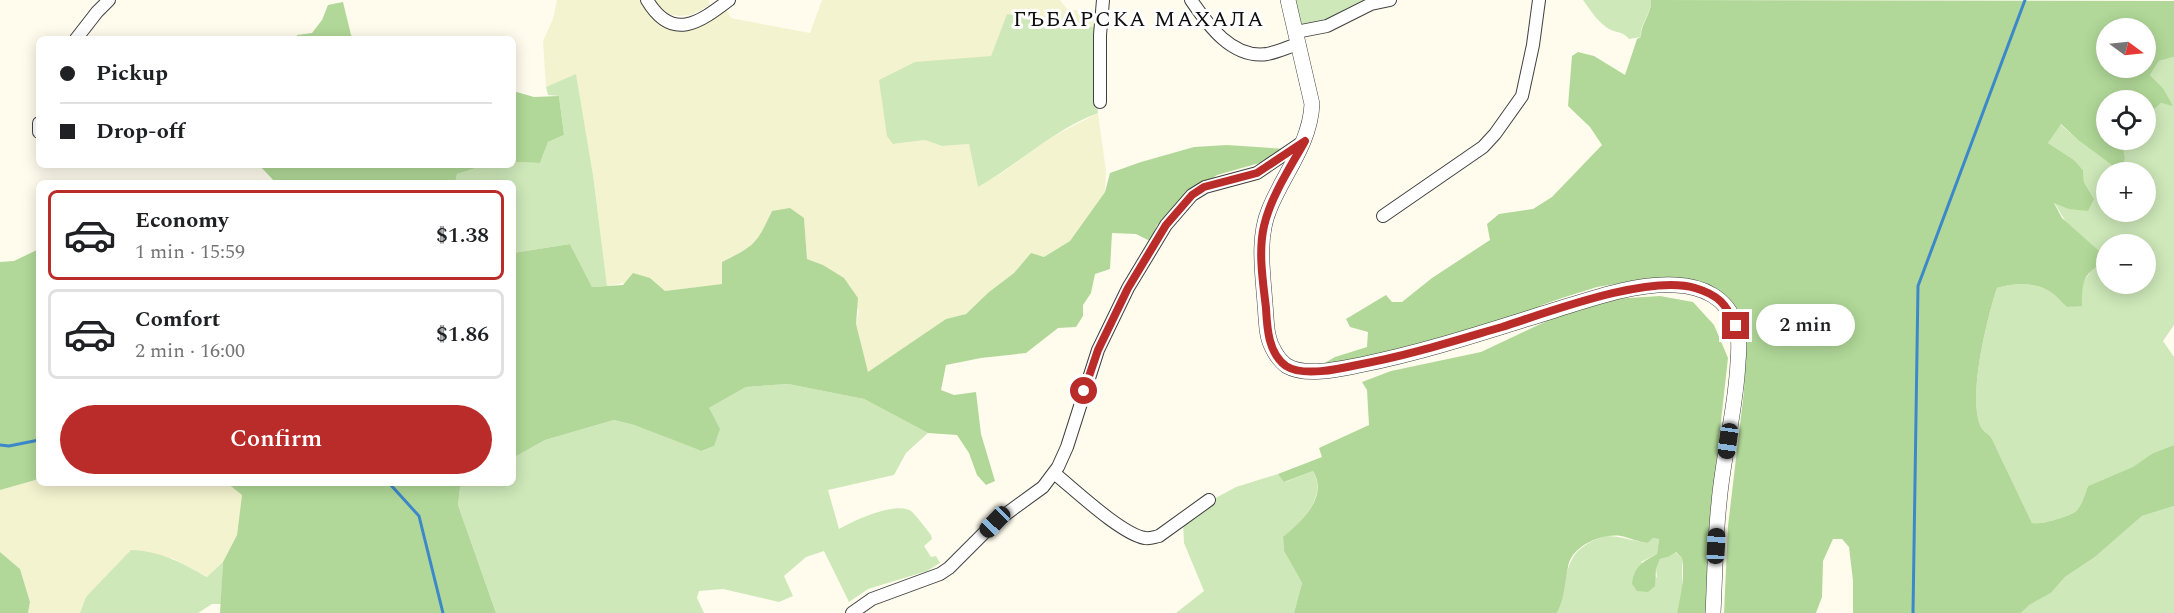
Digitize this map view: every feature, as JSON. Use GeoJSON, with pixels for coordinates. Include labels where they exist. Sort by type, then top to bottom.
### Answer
{"type":"FeatureCollection","features":[{"type":"Feature","properties":{"kind":"street"},"geometry":{"type":"LineString","coordinates":[[78,36],[109,0]]}},
{"type":"Feature","properties":{"kind":"street"},"geometry":{"type":"LineString","coordinates":[[647,0],[659,16],[684,25],[700,21],[729,0]]}},
{"type":"Feature","properties":{"kind":"street"},"geometry":{"type":"LineString","coordinates":[[1100,102],[1100,35],[1103,0]]}},
{"type":"Feature","properties":{"kind":"street"},"geometry":{"type":"LineString","coordinates":[[1191,0],[1208,24],[1228,43],[1242,51],[1266,54],[1371,4],[1390,0]]}},
{"type":"Feature","properties":{"kind":"street"},"geometry":{"type":"LineString","coordinates":[[1288,0],[1312,104],[1311,119],[1305,141],[1275,198],[1263,229],[1262,269],[1268,335],[1272,346],[1286,365],[1295,369],[1326,372],[1405,356],[1588,300],[1646,286],[1694,287],[1716,296],[1728,308],[1736,326],[1738,371],[1719,502],[1713,613]]}},
{"type":"Feature","properties":{"kind":"street"},"geometry":{"type":"LineString","coordinates":[[1383,216],[1483,147],[1496,134],[1519,102],[1524,89],[1539,0]]}},
{"type":"Feature","properties":{"kind":"street"},"geometry":{"type":"LineString","coordinates":[[852,613],[872,599],[940,574],[949,568],[995,522],[1042,487],[1054,473],[1066,447],[1098,350],[1128,288],[1166,225],[1192,195],[1204,187],[1257,173],[1305,141]]}},
{"type":"Feature","properties":{"kind":"street"},"geometry":{"type":"LineString","coordinates":[[1054,473],[1123,527],[1136,536],[1149,539],[1159,536],[1209,500]]}},
{"type":"Feature","properties":{"kind":"green space"},"geometry":{"type":"Polygon","coordinates":[[[557,0],[643,0],[681,24],[725,7],[731,18],[810,33],[822,0],[1060,0],[1067,9],[1095,13],[1094,27],[1007,15],[991,56],[894,144],[925,140],[942,146],[969,144],[978,186],[1002,173],[1050,138],[1098,113],[1106,171],[1105,192],[1070,241],[1044,257],[1031,254],[1014,273],[966,314],[946,319],[867,373],[856,324],[859,311],[823,265],[807,259],[804,218],[772,211],[759,239],[750,247],[722,262],[722,284],[665,291],[650,278],[607,286],[593,175],[576,75],[546,87],[543,41],[553,19],[557,0]]]}},
{"type":"Feature","properties":{"kind":"green space"},"geometry":{"type":"Polygon","coordinates":[[[647,0],[708,0],[710,5],[691,15],[679,16],[659,12],[647,0]]]}},
{"type":"Feature","properties":{"kind":"green space"},"geometry":{"type":"Polygon","coordinates":[[[1293,0],[1366,0],[1300,33],[1293,0]]]}},
{"type":"Feature","properties":{"kind":"green space"},"geometry":{"type":"Polygon","coordinates":[[[1583,0],[1651,0],[1641,37],[1629,39],[1611,30],[1596,17],[1583,0]]]}},
{"type":"Feature","properties":{"kind":"green space"},"geometry":{"type":"Polygon","coordinates":[[[1651,0],[2174,1],[2174,57],[2159,61],[2156,66],[2156,18],[2096,18],[2096,78],[2153,78],[2163,88],[2173,106],[2161,103],[2156,108],[2156,90],[2096,90],[2096,150],[2124,150],[2124,162],[2108,162],[2061,124],[2048,143],[2074,160],[2083,170],[2084,182],[2094,199],[2088,211],[2069,209],[2054,203],[2062,218],[2096,248],[2096,266],[2084,281],[2082,306],[2067,307],[2052,293],[2037,286],[2016,284],[1997,288],[1980,358],[1976,398],[1981,427],[1991,437],[2032,523],[2054,520],[2075,512],[2088,486],[2133,467],[2153,453],[2174,445],[2174,506],[2142,516],[2095,557],[2065,577],[2051,593],[2029,605],[2021,613],[1853,613],[1853,581],[1849,547],[1842,539],[1833,539],[1823,561],[1822,597],[1816,613],[1724,613],[1728,526],[1744,391],[1745,358],[1725,301],[1672,279],[1639,280],[1597,287],[1562,298],[1517,318],[1418,352],[1323,364],[1335,357],[1367,347],[1368,332],[1350,327],[1346,319],[1386,295],[1392,302],[1402,302],[1432,278],[1490,240],[1487,224],[1499,214],[1533,209],[1552,197],[1602,145],[1590,127],[1568,106],[1572,56],[1578,52],[1594,56],[1625,75],[1651,0]]]}},
{"type":"Feature","properties":{"kind":"green space"},"geometry":{"type":"Polygon","coordinates":[[[343,2],[352,36],[297,36],[312,33],[322,20],[328,5],[343,2]]]}},
{"type":"Feature","properties":{"kind":"green space"},"geometry":{"type":"Polygon","coordinates":[[[1007,14],[1094,27],[1093,67],[1098,113],[1066,128],[978,187],[969,144],[942,146],[925,140],[893,144],[887,136],[879,80],[915,62],[991,56],[1007,14]]]}},
{"type":"Feature","properties":{"kind":"green space"},"geometry":{"type":"Polygon","coordinates":[[[2174,57],[2174,325],[2163,341],[2174,357],[2174,445],[2153,453],[2134,467],[2088,486],[2075,512],[2054,520],[2032,523],[1991,437],[1981,427],[1977,414],[1977,379],[1993,301],[1997,288],[2023,284],[2044,288],[2067,307],[2082,305],[2082,284],[2093,268],[2054,202],[2094,199],[2084,182],[2083,170],[2074,160],[2048,143],[2060,124],[2108,162],[2096,162],[2096,222],[2156,222],[2156,162],[2124,162],[2124,150],[2156,150],[2156,108],[2161,103],[2172,105],[2163,88],[2153,78],[2156,78],[2156,66],[2159,61],[2174,57]]]}},
{"type":"Feature","properties":{"kind":"green space"},"geometry":{"type":"Polygon","coordinates":[[[576,74],[593,175],[607,286],[592,287],[570,244],[516,253],[516,180],[456,180],[457,174],[476,168],[516,168],[516,162],[540,163],[548,142],[564,135],[559,96],[548,95],[546,87],[576,74]]]}},
{"type":"Feature","properties":{"kind":"green space"},"geometry":{"type":"Polygon","coordinates":[[[516,92],[534,97],[559,96],[564,135],[548,142],[540,163],[516,162],[516,92]]]}},
{"type":"Feature","properties":{"kind":"green space"},"geometry":{"type":"Polygon","coordinates":[[[1227,145],[1285,149],[1270,160],[1217,175],[1157,225],[1150,241],[1136,234],[1112,233],[1110,269],[1095,274],[1091,293],[1083,305],[1083,316],[1076,327],[1058,328],[1026,353],[946,365],[941,390],[954,395],[976,392],[981,434],[995,481],[986,485],[977,475],[969,453],[957,435],[928,433],[864,399],[788,384],[746,387],[709,408],[720,429],[714,446],[702,451],[634,425],[614,420],[545,440],[516,456],[516,253],[570,244],[592,287],[623,285],[633,273],[650,278],[665,291],[722,284],[722,262],[741,252],[758,238],[772,211],[790,208],[804,218],[807,259],[823,265],[844,278],[858,298],[856,324],[868,372],[946,319],[966,314],[1014,273],[1031,253],[1044,257],[1070,241],[1105,192],[1110,173],[1194,147],[1227,145]]]}},
{"type":"Feature","properties":{"kind":"green space"},"geometry":{"type":"Polygon","coordinates":[[[262,168],[476,168],[457,174],[456,180],[273,180],[262,168]]]}},
{"type":"Feature","properties":{"kind":"green space"},"geometry":{"type":"Polygon","coordinates":[[[36,250],[36,480],[0,490],[0,262],[14,261],[36,250]]]}},
{"type":"Feature","properties":{"kind":"green space"},"geometry":{"type":"Polygon","coordinates":[[[1660,296],[1693,302],[1714,325],[1728,358],[1716,466],[1706,613],[1677,613],[1683,572],[1682,558],[1676,552],[1660,559],[1656,569],[1655,586],[1648,592],[1637,591],[1632,584],[1635,573],[1643,563],[1657,554],[1659,539],[1653,538],[1648,543],[1613,536],[1588,542],[1575,553],[1570,560],[1557,613],[1294,613],[1302,583],[1284,551],[1283,537],[1311,508],[1318,490],[1317,481],[1313,471],[1284,482],[1278,474],[1322,457],[1319,448],[1369,425],[1367,390],[1362,382],[1391,371],[1481,352],[1568,311],[1613,299],[1660,296]]]}},
{"type":"Feature","properties":{"kind":"green space"},"geometry":{"type":"Polygon","coordinates":[[[788,384],[864,399],[928,433],[906,453],[894,475],[828,490],[839,529],[885,510],[895,508],[911,511],[931,535],[932,539],[924,546],[931,557],[936,556],[940,563],[927,571],[868,589],[849,602],[824,551],[806,557],[784,576],[793,596],[779,602],[723,589],[699,591],[697,598],[704,613],[496,613],[458,505],[460,487],[516,486],[516,456],[545,440],[614,420],[634,425],[703,451],[714,446],[709,408],[746,387],[788,384]]]}},
{"type":"Feature","properties":{"kind":"green space"},"geometry":{"type":"Polygon","coordinates":[[[1313,471],[1317,481],[1315,499],[1304,517],[1283,538],[1284,551],[1302,583],[1294,613],[1176,613],[1204,591],[1184,543],[1183,522],[1210,501],[1236,487],[1278,474],[1285,482],[1313,471]]]}},
{"type":"Feature","properties":{"kind":"green space"},"geometry":{"type":"Polygon","coordinates":[[[36,480],[36,486],[231,486],[242,495],[237,535],[223,562],[208,577],[172,558],[86,597],[80,613],[28,613],[30,602],[20,569],[0,552],[0,490],[36,480]]]}},
{"type":"Feature","properties":{"kind":"green space"},"geometry":{"type":"Polygon","coordinates":[[[231,486],[462,486],[458,505],[496,613],[220,613],[223,562],[237,535],[242,495],[231,486]]]}},
{"type":"Feature","properties":{"kind":"green space"},"geometry":{"type":"Polygon","coordinates":[[[2174,506],[2174,613],[2021,613],[2028,605],[2051,593],[2065,577],[2095,557],[2142,516],[2174,506]]]}},
{"type":"Feature","properties":{"kind":"green space"},"geometry":{"type":"Polygon","coordinates":[[[1605,536],[1648,543],[1653,538],[1659,539],[1657,554],[1641,562],[1657,578],[1656,569],[1660,559],[1675,552],[1682,558],[1682,593],[1677,613],[1557,613],[1573,558],[1584,546],[1605,536]]]}},
{"type":"Feature","properties":{"kind":"green space"},"geometry":{"type":"Polygon","coordinates":[[[131,550],[162,555],[207,577],[223,562],[221,604],[212,604],[198,613],[80,613],[86,597],[131,550]]]}},
{"type":"Feature","properties":{"kind":"green space"},"geometry":{"type":"Polygon","coordinates":[[[0,552],[20,569],[30,602],[28,613],[0,613],[0,552]]]}},
{"type":"Feature","properties":{"kind":"waterway"},"geometry":{"type":"LineString","coordinates":[[1913,613],[1918,286],[2025,0]]}},
{"type":"Feature","properties":{"kind":"waterway"},"geometry":{"type":"LineString","coordinates":[[0,445],[9,446],[36,441]]}},
{"type":"Feature","properties":{"kind":"waterway"},"geometry":{"type":"LineString","coordinates":[[392,486],[419,516],[443,613]]}},
{"type":"Feature","properties":{"kind":"district","name":"ГЪБАРСКА МАХАЛА"},"geometry":{"type":"Point","coordinates":[1139,19]}},
{"type":"Feature","properties":{"kind":"route"},"geometry":{"type":"LineString","coordinates":[[1084,391],[1098,350],[1128,288],[1166,225],[1192,195],[1204,187],[1257,173],[1305,141],[1268,211],[1263,229],[1262,269],[1268,335],[1277,355],[1286,365],[1295,369],[1326,372],[1405,356],[1588,300],[1646,286],[1694,287],[1716,296],[1728,308],[1736,326]]}}]}
